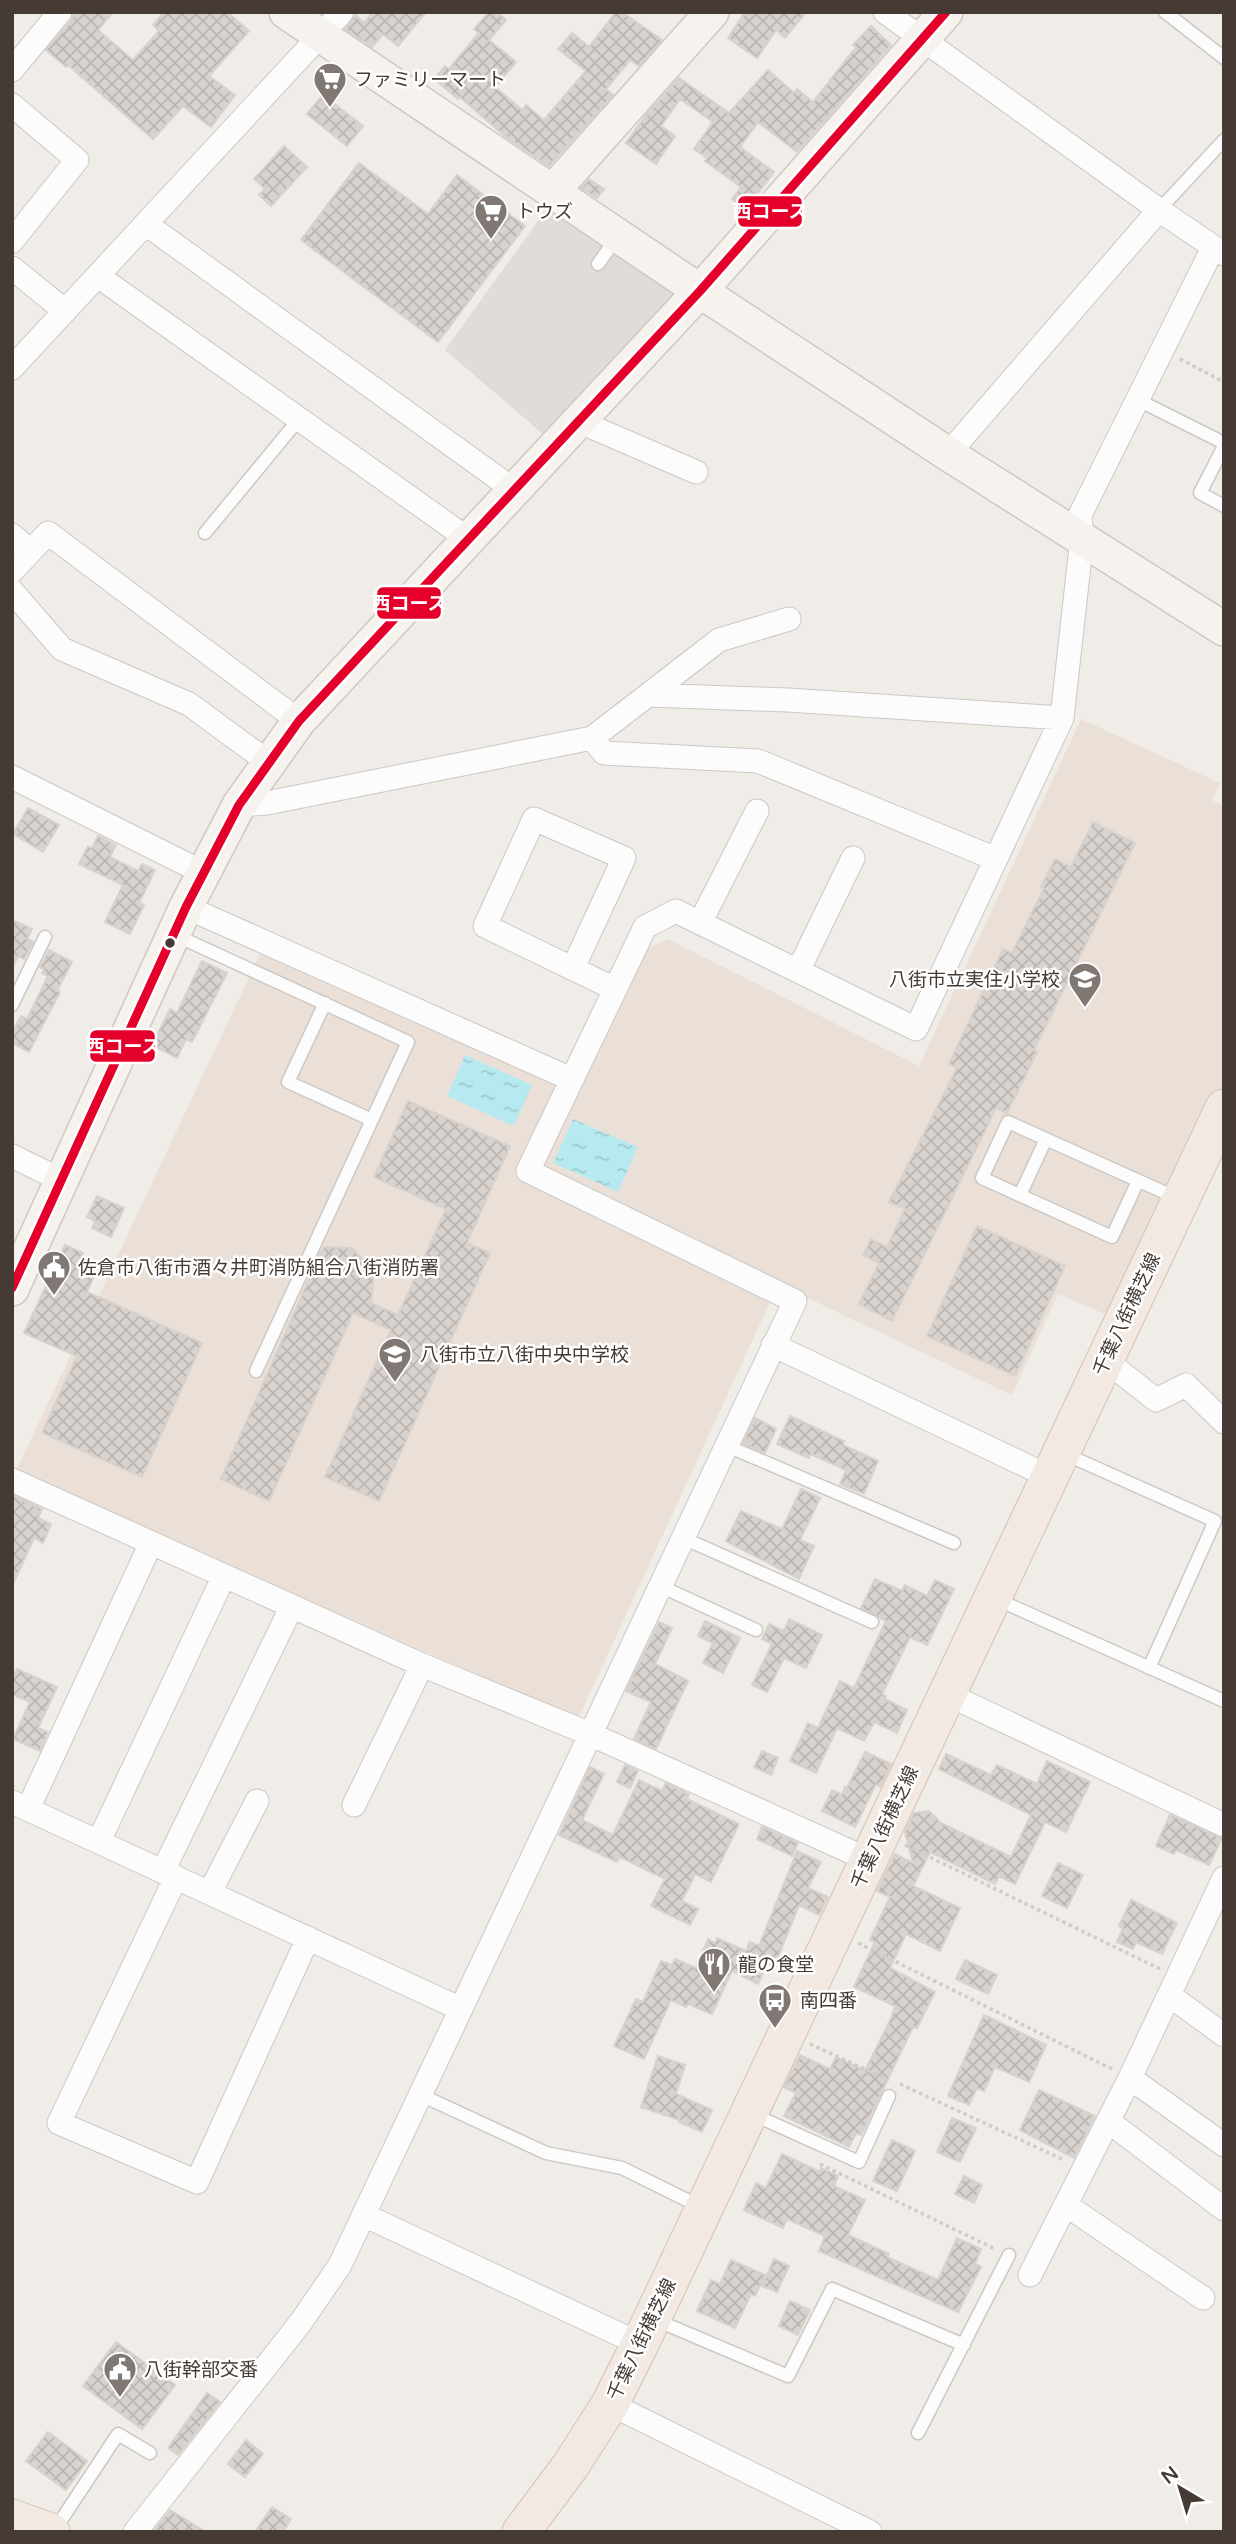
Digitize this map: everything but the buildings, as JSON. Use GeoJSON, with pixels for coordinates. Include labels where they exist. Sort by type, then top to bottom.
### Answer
{"type":"FeatureCollection","features":[{"type":"Feature","properties":{"kind":"main road","name":"千葉八街横芝線"},"geometry":{"type":"LineString","coordinates":[[521,2532],[571,2465],[610,2404],[646,2332],[1224,1108]]}},
{"type":"Feature","properties":{"kind":"main road"},"geometry":{"type":"LineString","coordinates":[[12,2518],[53,2532]]}},
{"type":"Feature","properties":{"kind":"street"},"geometry":{"type":"LineString","coordinates":[[12,70],[60,12]]}},
{"type":"Feature","properties":{"kind":"street"},"geometry":{"type":"LineString","coordinates":[[286,12],[700,291],[948,454],[1224,629]]}},
{"type":"Feature","properties":{"kind":"street"},"geometry":{"type":"LineString","coordinates":[[12,368],[342,12]]}},
{"type":"Feature","properties":{"kind":"street"},"geometry":{"type":"LineString","coordinates":[[552,192],[712,12]]}},
{"type":"Feature","properties":{"kind":"street"},"geometry":{"type":"LineString","coordinates":[[135,2532],[301,2322],[341,2265],[794,1301],[528,1171],[645,926],[676,911],[916,1029],[1062,718],[1082,538],[1080,515],[1162,350],[1218,251],[920,40],[885,12]]}},
{"type":"Feature","properties":{"kind":"street"},"geometry":{"type":"LineString","coordinates":[[12,1289],[180,921],[240,805],[268,762],[299,721],[513,490],[569,423],[700,291],[946,12]]}},
{"type":"Feature","properties":{"kind":"street"},"geometry":{"type":"LineString","coordinates":[[12,106],[77,160],[12,241]]}},
{"type":"Feature","properties":{"kind":"street"},"geometry":{"type":"LineString","coordinates":[[948,454],[1159,210]]}},
{"type":"Feature","properties":{"kind":"street"},"geometry":{"type":"LineString","coordinates":[[146,224],[513,490]]}},
{"type":"Feature","properties":{"kind":"street"},"geometry":{"type":"LineString","coordinates":[[12,268],[65,311]]}},
{"type":"Feature","properties":{"kind":"street"},"geometry":{"type":"LineString","coordinates":[[98,276],[468,539]]}},
{"type":"Feature","properties":{"kind":"street"},"geometry":{"type":"LineString","coordinates":[[569,423],[696,472]]}},
{"type":"Feature","properties":{"kind":"street"},"geometry":{"type":"LineString","coordinates":[[12,571],[48,533],[299,721]]}},
{"type":"Feature","properties":{"kind":"street"},"geometry":{"type":"LineString","coordinates":[[12,535],[30,551]]}},
{"type":"Feature","properties":{"kind":"street"},"geometry":{"type":"LineString","coordinates":[[12,591],[62,649],[189,704],[268,762]]}},
{"type":"Feature","properties":{"kind":"street"},"geometry":{"type":"LineString","coordinates":[[240,805],[267,803],[592,738],[719,640],[789,620]]}},
{"type":"Feature","properties":{"kind":"street"},"geometry":{"type":"LineString","coordinates":[[648,695],[788,700],[1062,718]]}},
{"type":"Feature","properties":{"kind":"street"},"geometry":{"type":"LineString","coordinates":[[592,738],[604,753],[758,761],[996,859]]}},
{"type":"Feature","properties":{"kind":"street"},"geometry":{"type":"LineString","coordinates":[[12,777],[204,873]]}},
{"type":"Feature","properties":{"kind":"street"},"geometry":{"type":"LineString","coordinates":[[700,923],[757,811]]}},
{"type":"Feature","properties":{"kind":"street"},"geometry":{"type":"LineString","coordinates":[[573,968],[624,858],[534,819],[485,926],[615,989]]}},
{"type":"Feature","properties":{"kind":"street"},"geometry":{"type":"LineString","coordinates":[[798,971],[853,858]]}},
{"type":"Feature","properties":{"kind":"street"},"geometry":{"type":"LineString","coordinates":[[180,921],[572,1079]]}},
{"type":"Feature","properties":{"kind":"street"},"geometry":{"type":"LineString","coordinates":[[12,1156],[61,1180]]}},
{"type":"Feature","properties":{"kind":"street"},"geometry":{"type":"LineString","coordinates":[[773,1345],[1056,1464]]}},
{"type":"Feature","properties":{"kind":"street"},"geometry":{"type":"LineString","coordinates":[[1104,1359],[1156,1400],[1186,1385],[1224,1422]]}},
{"type":"Feature","properties":{"kind":"street"},"geometry":{"type":"LineString","coordinates":[[12,1480],[422,1665],[875,1847]]}},
{"type":"Feature","properties":{"kind":"street"},"geometry":{"type":"LineString","coordinates":[[150,1543],[18,1811],[99,1842],[461,2009]]}},
{"type":"Feature","properties":{"kind":"street"},"geometry":{"type":"LineString","coordinates":[[99,1842],[224,1576]]}},
{"type":"Feature","properties":{"kind":"street"},"geometry":{"type":"LineString","coordinates":[[292,1606],[59,2123],[197,2182],[307,1938]]}},
{"type":"Feature","properties":{"kind":"street"},"geometry":{"type":"LineString","coordinates":[[354,1805],[422,1665]]}},
{"type":"Feature","properties":{"kind":"street"},"geometry":{"type":"LineString","coordinates":[[947,1694],[1224,1825]]}},
{"type":"Feature","properties":{"kind":"street"},"geometry":{"type":"LineString","coordinates":[[209,1892],[257,1801]]}},
{"type":"Feature","properties":{"kind":"street"},"geometry":{"type":"LineString","coordinates":[[1030,2275],[1130,2078],[1173,1986],[1215,1920],[1224,1878]]}},
{"type":"Feature","properties":{"kind":"street"},"geometry":{"type":"LineString","coordinates":[[1173,1986],[1224,2035]]}},
{"type":"Feature","properties":{"kind":"street"},"geometry":{"type":"LineString","coordinates":[[1130,2078],[1224,2145]]}},
{"type":"Feature","properties":{"kind":"street"},"geometry":{"type":"LineString","coordinates":[[1108,2121],[1224,2209]]}},
{"type":"Feature","properties":{"kind":"street"},"geometry":{"type":"LineString","coordinates":[[1066,2205],[1203,2298]]}},
{"type":"Feature","properties":{"kind":"street"},"geometry":{"type":"LineString","coordinates":[[364,2215],[646,2332]]}},
{"type":"Feature","properties":{"kind":"street"},"geometry":{"type":"LineString","coordinates":[[610,2404],[870,2532]]}},
{"type":"Feature","properties":{"kind":"lane"},"geometry":{"type":"LineString","coordinates":[[1165,12],[1224,58]]}},
{"type":"Feature","properties":{"kind":"lane"},"geometry":{"type":"LineString","coordinates":[[1159,210],[1224,140]]}},
{"type":"Feature","properties":{"kind":"lane"},"geometry":{"type":"LineString","coordinates":[[597,264],[618,236]]}},
{"type":"Feature","properties":{"kind":"lane"},"geometry":{"type":"LineString","coordinates":[[1138,400],[1224,445],[1200,493],[1224,506]]}},
{"type":"Feature","properties":{"kind":"lane"},"geometry":{"type":"LineString","coordinates":[[205,533],[299,419]]}},
{"type":"Feature","properties":{"kind":"lane"},"geometry":{"type":"LineString","coordinates":[[180,921],[325,1003],[408,1042],[256,1371]]}},
{"type":"Feature","properties":{"kind":"lane"},"geometry":{"type":"LineString","coordinates":[[12,1005],[45,937]]}},
{"type":"Feature","properties":{"kind":"lane"},"geometry":{"type":"LineString","coordinates":[[325,1003],[289,1082],[372,1120]]}},
{"type":"Feature","properties":{"kind":"lane"},"geometry":{"type":"LineString","coordinates":[[1138,1181],[1112,1237],[982,1178],[1008,1122],[1180,1200]]}},
{"type":"Feature","properties":{"kind":"lane"},"geometry":{"type":"LineString","coordinates":[[1020,1195],[1045,1139]]}},
{"type":"Feature","properties":{"kind":"lane"},"geometry":{"type":"LineString","coordinates":[[725,1445],[954,1542]]}},
{"type":"Feature","properties":{"kind":"lane"},"geometry":{"type":"LineString","coordinates":[[1056,1464],[1215,1521],[1149,1668]]}},
{"type":"Feature","properties":{"kind":"lane"},"geometry":{"type":"LineString","coordinates":[[683,1538],[872,1622]]}},
{"type":"Feature","properties":{"kind":"lane"},"geometry":{"type":"LineString","coordinates":[[660,1586],[756,1630]]}},
{"type":"Feature","properties":{"kind":"lane"},"geometry":{"type":"LineString","coordinates":[[992,1597],[1224,1701]]}},
{"type":"Feature","properties":{"kind":"lane"},"geometry":{"type":"LineString","coordinates":[[421,2095],[546,2153],[622,2168],[703,2208]]}},
{"type":"Feature","properties":{"kind":"lane"},"geometry":{"type":"LineString","coordinates":[[749,2112],[859,2162],[890,2096]]}},
{"type":"Feature","properties":{"kind":"lane"},"geometry":{"type":"LineString","coordinates":[[918,2433],[1009,2255]]}},
{"type":"Feature","properties":{"kind":"lane"},"geometry":{"type":"LineString","coordinates":[[646,2332],[788,2376],[832,2289],[964,2345]]}},
{"type":"Feature","properties":{"kind":"lane"},"geometry":{"type":"LineString","coordinates":[[53,2532],[118,2434],[150,2453]]}},
{"type":"Feature","properties":{"kind":"path"},"geometry":{"type":"LineString","coordinates":[[1162,350],[1224,382]]}},
{"type":"Feature","properties":{"kind":"path"},"geometry":{"type":"LineString","coordinates":[[875,1847],[1173,1986]]}},
{"type":"Feature","properties":{"kind":"path"},"geometry":{"type":"LineString","coordinates":[[835,1931],[1130,2078]]}},
{"type":"Feature","properties":{"kind":"path"},"geometry":{"type":"LineString","coordinates":[[786,2032],[1084,2169]]}},
{"type":"Feature","properties":{"kind":"path"},"geometry":{"type":"LineString","coordinates":[[815,2161],[1009,2255]]}},
{"type":"Feature","properties":{"kind":"shaded area"},"geometry":{"type":"Polygon","coordinates":[[[548,207],[675,293],[544,435],[445,350],[548,207]]]}},
{"type":"Feature","properties":{"kind":"shaded area","name":"八街市立実住小学校"},"geometry":{"type":"Polygon","coordinates":[[[1081,719],[1220,783],[1212,800],[1224,806],[1224,1082],[1107,1315],[1058,1294],[1012,1395],[539,1171],[641,952],[668,939],[919,1066],[1081,719]]]}},
{"type":"Feature","properties":{"kind":"shaded area","name":"八街市立八街中央中学校"},"geometry":{"type":"Polygon","coordinates":[[[261,952],[562,1084],[518,1174],[772,1298],[578,1719],[16,1471],[261,952]]]}},
{"type":"Feature","properties":{"kind":"water"},"geometry":{"type":"Polygon","coordinates":[[[465,1055],[532,1085],[514,1126],[447,1096],[465,1055]]]}},
{"type":"Feature","properties":{"kind":"water"},"geometry":{"type":"Polygon","coordinates":[[[573,1119],[638,1147],[618,1192],[553,1163],[573,1119]]]}},
{"type":"Feature","properties":{"kind":"transit line","name":"西コース"},"geometry":{"type":"LineString","coordinates":[[12,1288],[186,907],[239,805],[299,721],[700,291],[946,12]]}},
{"type":"Feature","properties":{"kind":"place","name":"ファミリーマート"},"geometry":{"type":"Point","coordinates":[330,109]}},
{"type":"Feature","properties":{"kind":"place","name":"トウズ"},"geometry":{"type":"Point","coordinates":[491,241]}},
{"type":"Feature","properties":{"kind":"place","name":"八街市立実住小学校"},"geometry":{"type":"Point","coordinates":[1085,1009]}},
{"type":"Feature","properties":{"kind":"place","name":"佐倉市八街市酒々井町消防組合八街消防署"},"geometry":{"type":"Point","coordinates":[54,1297]}},
{"type":"Feature","properties":{"kind":"place","name":"八街市立八街中央中学校"},"geometry":{"type":"Point","coordinates":[395,1384]}},
{"type":"Feature","properties":{"kind":"place","name":"龍の食堂"},"geometry":{"type":"Point","coordinates":[714,1994]}},
{"type":"Feature","properties":{"kind":"place","name":"南四番"},"geometry":{"type":"Point","coordinates":[775,2030]}},
{"type":"Feature","properties":{"kind":"place","name":"八街幹部交番"},"geometry":{"type":"Point","coordinates":[120,2399]}}]}
